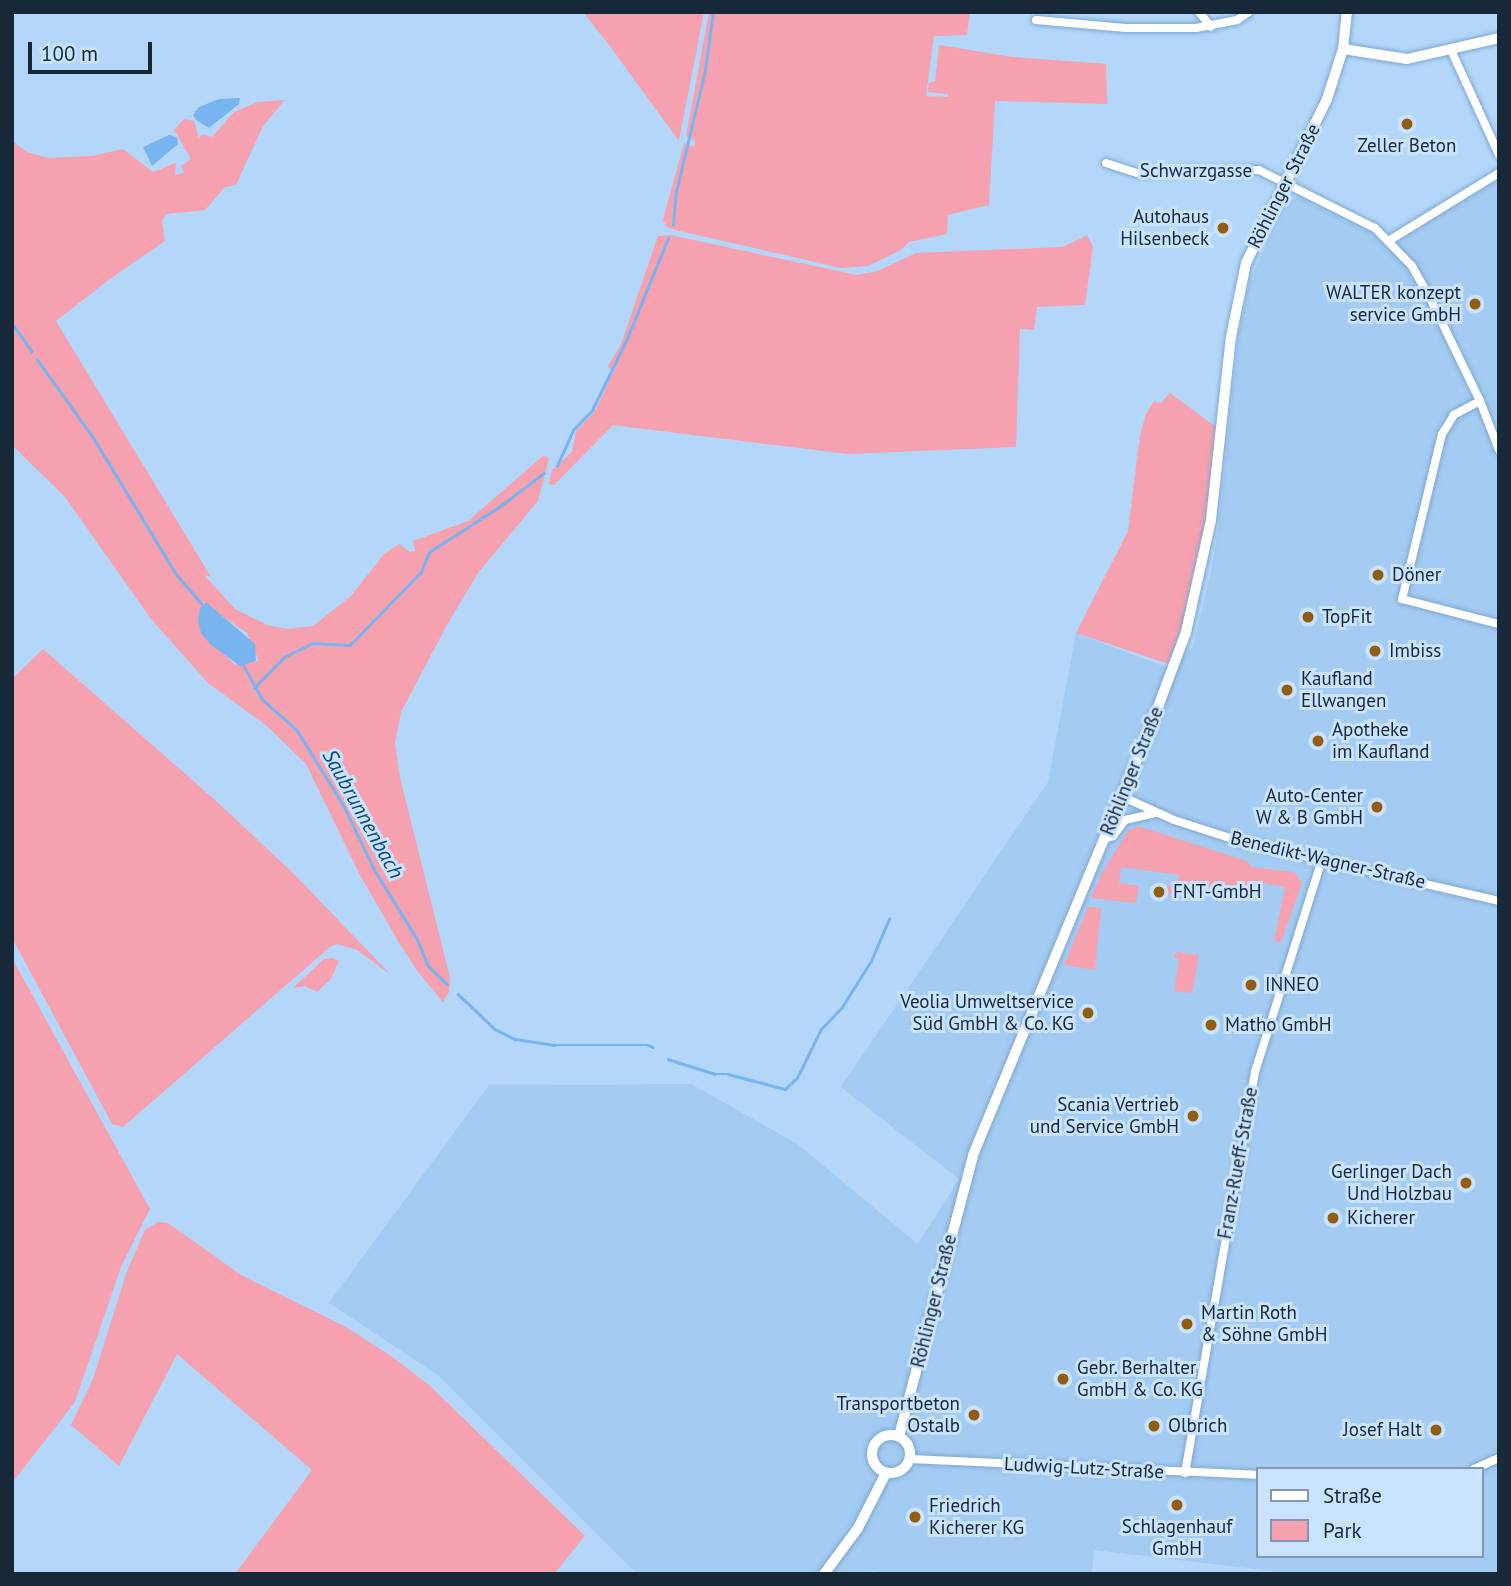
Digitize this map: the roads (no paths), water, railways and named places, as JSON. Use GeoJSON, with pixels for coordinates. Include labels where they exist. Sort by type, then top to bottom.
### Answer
{"type":"FeatureCollection","features":[{"type":"Feature","properties":{"kind":"street"},"geometry":{"type":"LineString","coordinates":[[1199,12],[1211,27]]}},
{"type":"Feature","properties":{"kind":"street"},"geometry":{"type":"LineString","coordinates":[[1036,20],[1126,28],[1211,27],[1237,20],[1249,12]]}},
{"type":"Feature","properties":{"kind":"street","name":"Röhlinger Straße"},"geometry":{"type":"LineString","coordinates":[[899,1436],[973,1155],[1170,678],[1196,598],[1213,509],[1237,300],[1251,249],[1327,99],[1343,49],[1347,12]]}},
{"type":"Feature","properties":{"kind":"street"},"geometry":{"type":"LineString","coordinates":[[1343,49],[1407,59],[1499,38]]}},
{"type":"Feature","properties":{"kind":"street"},"geometry":{"type":"LineString","coordinates":[[1451,50],[1499,155]]}},
{"type":"Feature","properties":{"kind":"street","name":"Schwarzgasse"},"geometry":{"type":"LineString","coordinates":[[1106,163],[1137,173],[1259,170],[1375,228],[1390,240],[1418,277],[1480,401],[1499,450]]}},
{"type":"Feature","properties":{"kind":"street"},"geometry":{"type":"LineString","coordinates":[[1390,240],[1499,173]]}},
{"type":"Feature","properties":{"kind":"street"},"geometry":{"type":"LineString","coordinates":[[1480,401],[1454,415],[1442,434],[1402,599],[1499,624]]}},
{"type":"Feature","properties":{"kind":"street","name":"Benedikt-Wagner-Straße"},"geometry":{"type":"LineString","coordinates":[[1121,796],[1158,813],[1228,837],[1499,901]]}},
{"type":"Feature","properties":{"kind":"street"},"geometry":{"type":"LineString","coordinates":[[1104,839],[1113,836],[1125,820],[1158,813]]}},
{"type":"Feature","properties":{"kind":"street","name":"Franz-Rueff-Straße"},"geometry":{"type":"LineString","coordinates":[[1185,1473],[1253,1082],[1322,860]]}},
{"type":"Feature","properties":{"kind":"street"},"geometry":{"type":"LineString","coordinates":[[883,1436],[899,1436],[909,1446],[910,1459],[904,1469],[886,1473],[873,1462],[874,1444],[883,1436]]}},
{"type":"Feature","properties":{"kind":"street"},"geometry":{"type":"LineString","coordinates":[[1479,1467],[1499,1458]]}},
{"type":"Feature","properties":{"kind":"street","name":"Ludwig-Lutz-Straße"},"geometry":{"type":"LineString","coordinates":[[910,1459],[1256,1475]]}},
{"type":"Feature","properties":{"kind":"street"},"geometry":{"type":"LineString","coordinates":[[824,1574],[858,1528],[886,1473]]}},
{"type":"Feature","properties":{"kind":"waterway"},"geometry":{"type":"LineString","coordinates":[[673,225],[676,192],[705,70],[713,12]]}},
{"type":"Feature","properties":{"kind":"waterway"},"geometry":{"type":"LineString","coordinates":[[557,466],[573,430],[592,410],[626,341],[668,238]]}},
{"type":"Feature","properties":{"kind":"waterway","name":"Saubrunnenbach"},"geometry":{"type":"LineString","coordinates":[[12,323],[32,352]]}},
{"type":"Feature","properties":{"kind":"waterway","name":"Saubrunnenbach"},"geometry":{"type":"LineString","coordinates":[[37,359],[93,437],[177,575],[202,604]]}},
{"type":"Feature","properties":{"kind":"waterway"},"geometry":{"type":"LineString","coordinates":[[254,688],[284,657],[313,643],[350,645],[421,572],[429,552],[499,507],[544,473]]}},
{"type":"Feature","properties":{"kind":"waterway","name":"Saubrunnenbach"},"geometry":{"type":"LineString","coordinates":[[244,666],[262,699],[297,730],[344,806],[374,869],[417,939],[429,967],[447,984]]}},
{"type":"Feature","properties":{"kind":"waterway","name":"Saubrunnenbach"},"geometry":{"type":"LineString","coordinates":[[668,1059],[715,1074],[728,1074],[785,1089],[797,1078],[821,1029],[842,1007],[871,961],[889,919]]}},
{"type":"Feature","properties":{"kind":"waterway","name":"Saubrunnenbach"},"geometry":{"type":"LineString","coordinates":[[458,994],[495,1029],[515,1039],[555,1045],[653,1047]]}},
{"type":"Feature","properties":{"kind":"waterway"},"geometry":{"type":"LineString","coordinates":[[854,1574],[863,1574]]}},
{"type":"Feature","properties":{"kind":"place","name":"Zeller Beton"},"geometry":{"type":"Point","coordinates":[1407,124]}},
{"type":"Feature","properties":{"kind":"place","name":"Autohaus Hilsenbeck"},"geometry":{"type":"Point","coordinates":[1223,228]}},
{"type":"Feature","properties":{"kind":"place","name":"WALTER konzept service GmbH"},"geometry":{"type":"Point","coordinates":[1475,304]}},
{"type":"Feature","properties":{"kind":"place","name":"Döner"},"geometry":{"type":"Point","coordinates":[1378,575]}},
{"type":"Feature","properties":{"kind":"place","name":"TopFit"},"geometry":{"type":"Point","coordinates":[1308,617]}},
{"type":"Feature","properties":{"kind":"place","name":"Imbiss"},"geometry":{"type":"Point","coordinates":[1375,651]}},
{"type":"Feature","properties":{"kind":"place","name":"Kaufland Ellwangen"},"geometry":{"type":"Point","coordinates":[1287,690]}},
{"type":"Feature","properties":{"kind":"place","name":"Apotheke im Kaufland"},"geometry":{"type":"Point","coordinates":[1318,741]}},
{"type":"Feature","properties":{"kind":"place","name":"Auto-Center W & B GmbH"},"geometry":{"type":"Point","coordinates":[1377,807]}},
{"type":"Feature","properties":{"kind":"place","name":"FNT-GmbH"},"geometry":{"type":"Point","coordinates":[1159,892]}},
{"type":"Feature","properties":{"kind":"place","name":"INNEO"},"geometry":{"type":"Point","coordinates":[1251,985]}},
{"type":"Feature","properties":{"kind":"place","name":"Veolia Umweltservice Süd GmbH & Co. KG"},"geometry":{"type":"Point","coordinates":[1088,1013]}},
{"type":"Feature","properties":{"kind":"place","name":"Matho GmbH"},"geometry":{"type":"Point","coordinates":[1211,1025]}},
{"type":"Feature","properties":{"kind":"place","name":"Scania Vertrieb und Service GmbH"},"geometry":{"type":"Point","coordinates":[1193,1116]}},
{"type":"Feature","properties":{"kind":"place","name":"Gerlinger Dach Und Holzbau"},"geometry":{"type":"Point","coordinates":[1466,1183]}},
{"type":"Feature","properties":{"kind":"place","name":"Kicherer"},"geometry":{"type":"Point","coordinates":[1333,1218]}},
{"type":"Feature","properties":{"kind":"place","name":"Martin Roth & Söhne GmbH"},"geometry":{"type":"Point","coordinates":[1187,1324]}},
{"type":"Feature","properties":{"kind":"place","name":"Gebr. Berhalter GmbH & Co. KG"},"geometry":{"type":"Point","coordinates":[1063,1379]}},
{"type":"Feature","properties":{"kind":"place","name":"Transportbeton Ostalb"},"geometry":{"type":"Point","coordinates":[974,1415]}},
{"type":"Feature","properties":{"kind":"place","name":"Olbrich"},"geometry":{"type":"Point","coordinates":[1154,1426]}},
{"type":"Feature","properties":{"kind":"place","name":"Josef Halt"},"geometry":{"type":"Point","coordinates":[1436,1430]}},
{"type":"Feature","properties":{"kind":"place","name":"Schlagenhauf GmbH"},"geometry":{"type":"Point","coordinates":[1177,1505]}},
{"type":"Feature","properties":{"kind":"place","name":"Friedrich Kicherer KG"},"geometry":{"type":"Point","coordinates":[915,1517]}}]}
